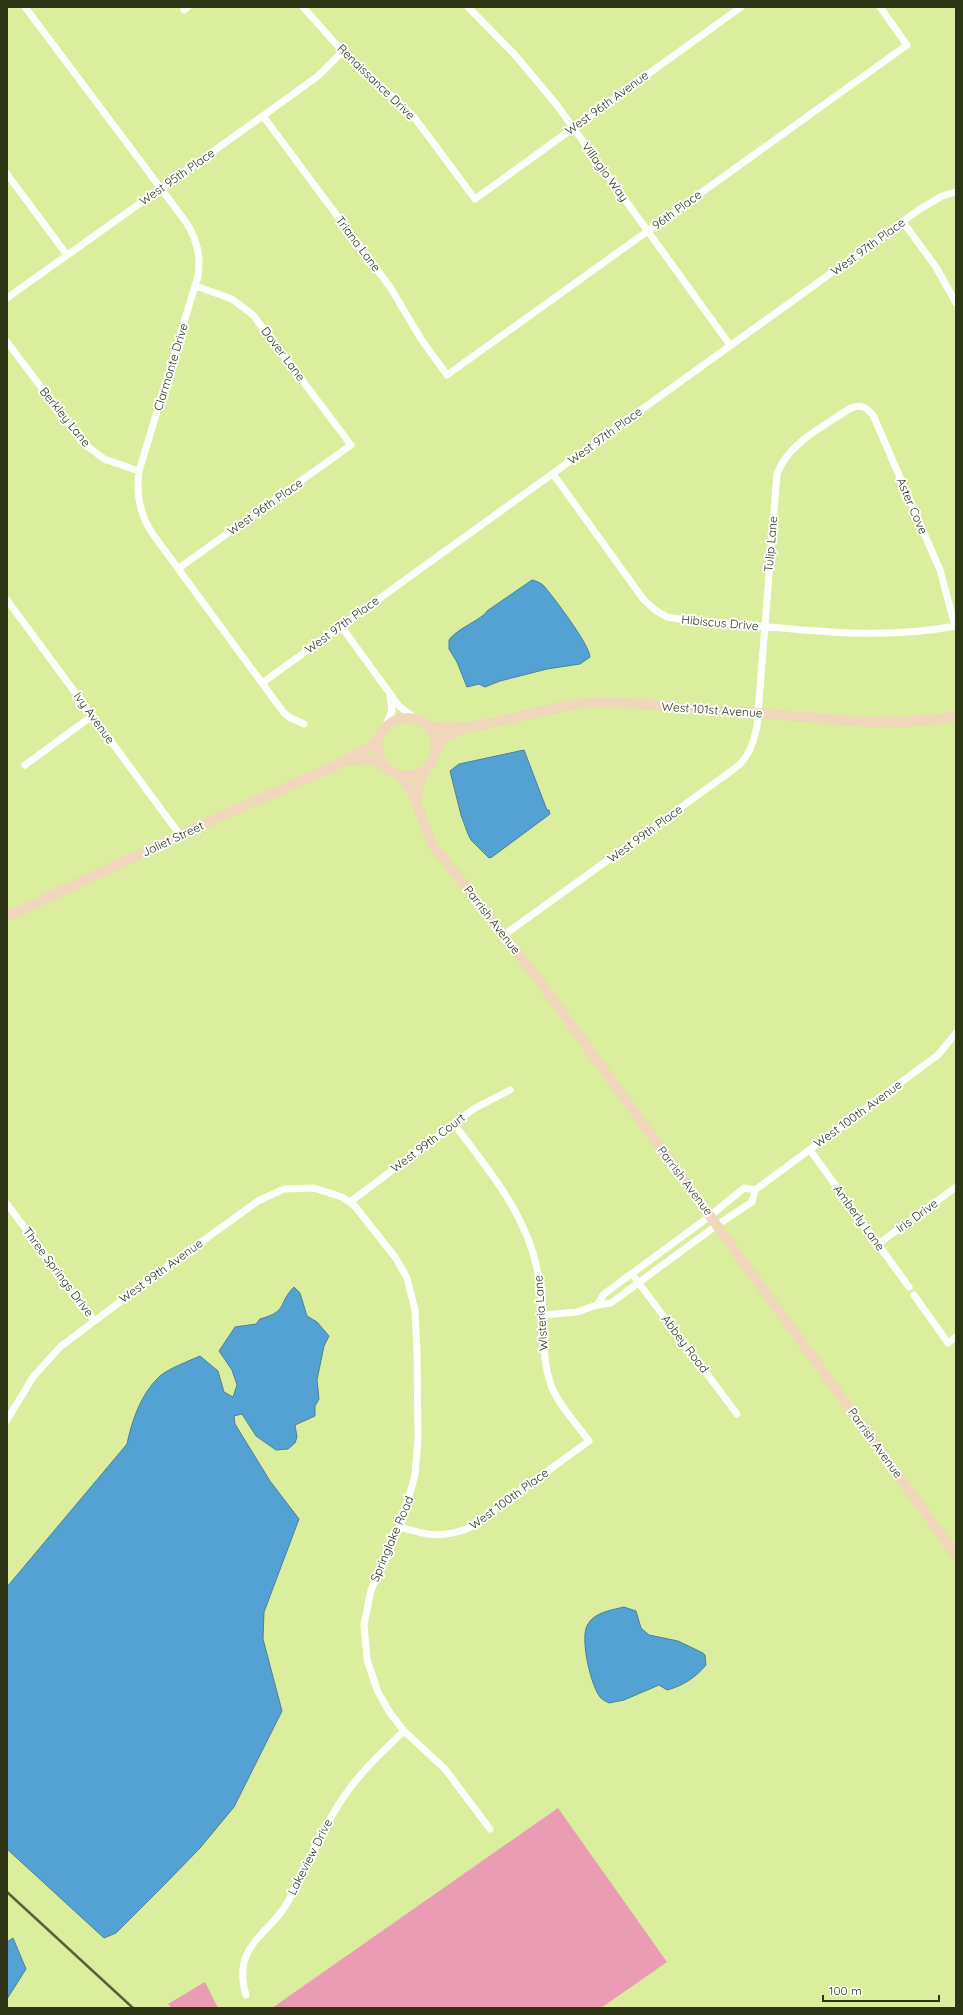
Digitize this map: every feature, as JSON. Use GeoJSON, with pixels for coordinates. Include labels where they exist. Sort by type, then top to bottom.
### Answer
{"type":"FeatureCollection","features":[{"type":"Feature","properties":{"kind":"street","name":"Clarmonte Drive"},"geometry":{"type":"LineString","coordinates":[[24,7],[161,188],[194,236],[199,260],[196,286],[139,471],[137,493],[144,519],[152,533],[284,713],[304,724]]}},
{"type":"Feature","properties":{"kind":"street","name":"Renaissance Drive"},"geometry":{"type":"LineString","coordinates":[[303,7],[343,51],[414,117],[475,199]]}},
{"type":"Feature","properties":{"kind":"street","name":"Villagio Way"},"geometry":{"type":"LineString","coordinates":[[468,7],[515,55],[542,86],[730,345]]}},
{"type":"Feature","properties":{"kind":"street","name":"West 96th Avenue"},"geometry":{"type":"LineString","coordinates":[[475,199],[741,7]]}},
{"type":"Feature","properties":{"kind":"street","name":"96th Place"},"geometry":{"type":"LineString","coordinates":[[447,375],[907,45],[880,7]]}},
{"type":"Feature","properties":{"kind":"street","name":"West 95th Place"},"geometry":{"type":"LineString","coordinates":[[7,298],[318,76],[343,51]]}},
{"type":"Feature","properties":{"kind":"street","name":"Triana Lane"},"geometry":{"type":"LineString","coordinates":[[263,116],[390,287],[421,339],[447,375]]}},
{"type":"Feature","properties":{"kind":"street"},"geometry":{"type":"LineString","coordinates":[[7,174],[67,255]]}},
{"type":"Feature","properties":{"kind":"street","name":"West 97th Place"},"geometry":{"type":"LineString","coordinates":[[262,683],[928,204],[953,193]]}},
{"type":"Feature","properties":{"kind":"street"},"geometry":{"type":"LineString","coordinates":[[903,222],[936,267],[956,303]]}},
{"type":"Feature","properties":{"kind":"street","name":"Dover Lane"},"geometry":{"type":"LineString","coordinates":[[196,286],[232,299],[253,315],[351,445]]}},
{"type":"Feature","properties":{"kind":"street","name":"Berkley Lane"},"geometry":{"type":"LineString","coordinates":[[7,342],[83,443],[104,459],[139,471]]}},
{"type":"Feature","properties":{"kind":"street","name":"Aster Cove"},"geometry":{"type":"LineString","coordinates":[[849,409],[856,405],[862,406],[873,415],[940,570],[956,626]]}},
{"type":"Feature","properties":{"kind":"street","name":"Tulip Lane"},"geometry":{"type":"LineString","coordinates":[[758,713],[776,486],[779,468],[790,451],[849,409]]}},
{"type":"Feature","properties":{"kind":"street","name":"West 96th Place"},"geometry":{"type":"LineString","coordinates":[[179,568],[351,445]]}},
{"type":"Feature","properties":{"kind":"street","name":"Hibiscus Drive"},"geometry":{"type":"LineString","coordinates":[[553,474],[644,600],[655,610],[667,617],[681,620],[764,627],[878,634],[911,633],[956,626]]}},
{"type":"Feature","properties":{"kind":"street","name":"Ivy Avenue"},"geometry":{"type":"LineString","coordinates":[[7,600],[180,835]]}},
{"type":"Feature","properties":{"kind":"street"},"geometry":{"type":"LineString","coordinates":[[341,626],[388,692],[402,709],[426,724]]}},
{"type":"Feature","properties":{"kind":"street"},"geometry":{"type":"LineString","coordinates":[[385,766],[380,758],[378,750],[382,732],[392,710],[388,692]]}},
{"type":"Feature","properties":{"kind":"street","name":"West 101st Avenue"},"geometry":{"type":"LineString","coordinates":[[426,724],[443,728],[469,726],[566,706],[591,703],[758,713],[885,723],[926,721],[956,716]]}},
{"type":"Feature","properties":{"kind":"street","name":"West 99th Place"},"geometry":{"type":"LineString","coordinates":[[504,935],[739,765],[746,757],[754,742],[758,713]]}},
{"type":"Feature","properties":{"kind":"street"},"geometry":{"type":"LineString","coordinates":[[25,765],[92,716]]}},
{"type":"Feature","properties":{"kind":"street"},"geometry":{"type":"LineString","coordinates":[[382,732],[393,721],[402,718],[416,719]]}},
{"type":"Feature","properties":{"kind":"street","name":"Parrish Avenue"},"geometry":{"type":"LineString","coordinates":[[418,806],[419,783],[434,755],[435,740],[432,732],[426,724]]}},
{"type":"Feature","properties":{"kind":"street","name":"West 101st Avenue"},"geometry":{"type":"LineString","coordinates":[[434,755],[445,738],[469,726]]}},
{"type":"Feature","properties":{"kind":"street","name":"Joliet Street"},"geometry":{"type":"LineString","coordinates":[[7,916],[180,835],[339,764],[370,747],[382,732]]}},
{"type":"Feature","properties":{"kind":"street","name":"Joliet Street"},"geometry":{"type":"LineString","coordinates":[[339,764],[367,758],[385,766]]}},
{"type":"Feature","properties":{"kind":"street","name":"Parrish Avenue"},"geometry":{"type":"LineString","coordinates":[[385,766],[397,774],[411,788],[422,822],[433,844],[504,935],[717,1225],[956,1555]]}},
{"type":"Feature","properties":{"kind":"street"},"geometry":{"type":"LineString","coordinates":[[397,774],[406,776],[416,774],[428,767]]}},
{"type":"Feature","properties":{"kind":"street","name":"West 100th Avenue"},"geometry":{"type":"LineString","coordinates":[[543,1315],[577,1312],[597,1304],[611,1303],[717,1225],[752,1202],[755,1190],[938,1055],[956,1033]]}},
{"type":"Feature","properties":{"kind":"street","name":"West 99th Court"},"geometry":{"type":"LineString","coordinates":[[350,1202],[484,1103],[510,1090]]}},
{"type":"Feature","properties":{"kind":"street","name":"Wisteria Lane"},"geometry":{"type":"LineString","coordinates":[[454,1124],[502,1188],[521,1221],[536,1265],[541,1288],[544,1358],[552,1386],[565,1408],[589,1441]]}},
{"type":"Feature","properties":{"kind":"street","name":"Amberly Lane"},"geometry":{"type":"LineString","coordinates":[[810,1150],[909,1287]]}},
{"type":"Feature","properties":{"kind":"street","name":"Iris Drive"},"geometry":{"type":"LineString","coordinates":[[878,1244],[956,1187]]}},
{"type":"Feature","properties":{"kind":"street","name":"West 99th Avenue"},"geometry":{"type":"LineString","coordinates":[[7,1420],[22,1394],[46,1362],[63,1344],[248,1208],[275,1192],[293,1188],[314,1188],[333,1193],[350,1202]]}},
{"type":"Feature","properties":{"kind":"street","name":"West 100th Avenue"},"geometry":{"type":"LineString","coordinates":[[597,1304],[604,1294],[710,1216],[744,1188],[755,1190]]}},
{"type":"Feature","properties":{"kind":"street","name":"Springlake Road"},"geometry":{"type":"LineString","coordinates":[[350,1202],[368,1221],[398,1261],[407,1278],[414,1299],[418,1399],[417,1463],[414,1485],[399,1527],[371,1590],[366,1614],[364,1636],[367,1660],[378,1692],[390,1713],[404,1731],[446,1769],[490,1829]]}},
{"type":"Feature","properties":{"kind":"street","name":"Three Springs Drive"},"geometry":{"type":"LineString","coordinates":[[8,1207],[94,1321]]}},
{"type":"Feature","properties":{"kind":"street","name":"Abbey Road"},"geometry":{"type":"LineString","coordinates":[[632,1274],[737,1414]]}},
{"type":"Feature","properties":{"kind":"street"},"geometry":{"type":"LineString","coordinates":[[914,1295],[948,1343],[956,1337]]}},
{"type":"Feature","properties":{"kind":"street","name":"West 100th Place"},"geometry":{"type":"LineString","coordinates":[[399,1527],[435,1536],[457,1533],[469,1528],[589,1441]]}},
{"type":"Feature","properties":{"kind":"street","name":"Lakeview Drive"},"geometry":{"type":"LineString","coordinates":[[246,1995],[243,1972],[250,1948],[285,1907],[325,1827],[341,1800],[367,1767],[404,1731]]}},
{"type":"Feature","properties":{"kind":"shaded area"},"geometry":{"type":"Polygon","coordinates":[[[558,1808],[667,1962],[601,2008],[272,2008],[558,1808]]]}},
{"type":"Feature","properties":{"kind":"shaded area"},"geometry":{"type":"Polygon","coordinates":[[[205,1982],[218,2008],[172,2008],[168,2004],[205,1982]]]}},
{"type":"Feature","properties":{"kind":"water"},"geometry":{"type":"Polygon","coordinates":[[[532,580],[543,585],[570,620],[584,642],[590,657],[580,664],[547,669],[500,681],[485,687],[479,684],[467,687],[457,662],[449,649],[449,640],[457,632],[532,580]]]}},
{"type":"Feature","properties":{"kind":"water"},"geometry":{"type":"Polygon","coordinates":[[[524,750],[547,810],[549,810],[550,814],[489,858],[471,840],[468,834],[461,815],[450,771],[459,764],[524,750]]]}},
{"type":"Feature","properties":{"kind":"water"},"geometry":{"type":"Polygon","coordinates":[[[294,1287],[300,1293],[307,1316],[317,1322],[329,1336],[324,1346],[317,1380],[319,1399],[315,1406],[315,1416],[295,1425],[297,1437],[295,1443],[288,1449],[276,1450],[256,1436],[242,1414],[234,1416],[235,1424],[270,1481],[299,1519],[264,1612],[263,1639],[282,1711],[234,1807],[200,1848],[165,1884],[116,1933],[104,1938],[7,1849],[7,1587],[127,1444],[142,1399],[159,1377],[173,1368],[200,1356],[218,1371],[224,1392],[233,1397],[237,1385],[232,1370],[219,1351],[235,1327],[256,1324],[260,1319],[275,1313],[282,1306],[294,1287]]]}},
{"type":"Feature","properties":{"kind":"water"},"geometry":{"type":"Polygon","coordinates":[[[624,1607],[636,1611],[641,1628],[649,1635],[678,1641],[703,1653],[705,1655],[706,1665],[689,1680],[667,1690],[659,1685],[624,1700],[609,1703],[601,1698],[593,1684],[587,1662],[585,1639],[586,1630],[591,1620],[599,1614],[624,1607]]]}},
{"type":"Feature","properties":{"kind":"water"},"geometry":{"type":"Polygon","coordinates":[[[13,1938],[26,1969],[7,1999],[7,1942],[13,1938]]]}},
{"type":"Feature","properties":{"kind":"railway"},"geometry":{"type":"LineString","coordinates":[[7,1892],[133,2008]]}}]}
